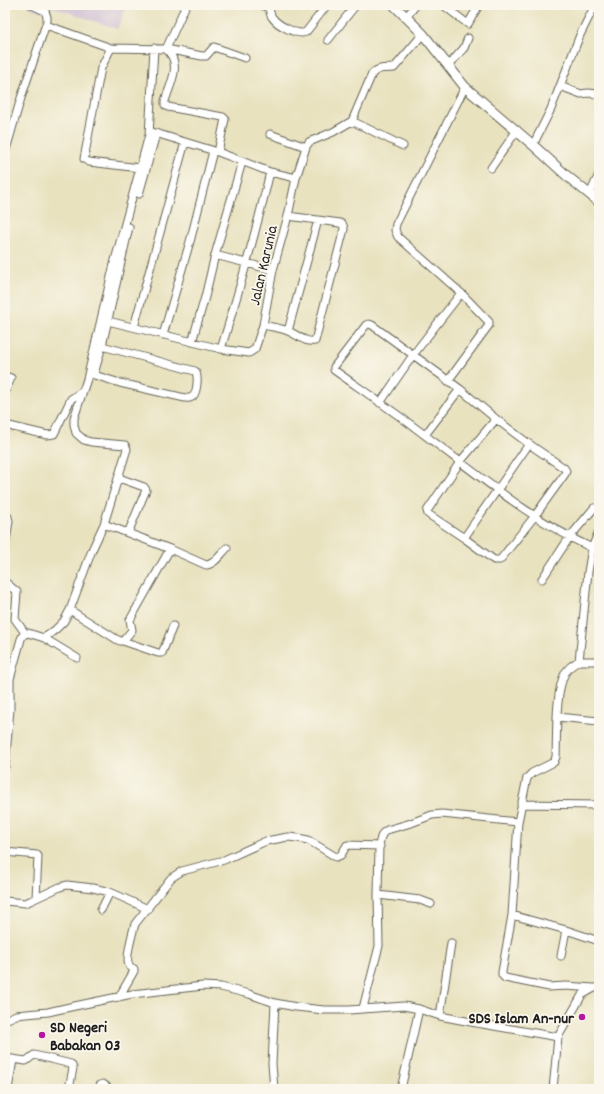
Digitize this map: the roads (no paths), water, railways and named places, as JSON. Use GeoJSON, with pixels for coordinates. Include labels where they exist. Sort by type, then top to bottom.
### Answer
{"type":"FeatureCollection","features":[{"type":"Feature","properties":{"kind":"street"},"geometry":{"type":"LineString","coordinates":[[5,153],[21,98],[46,25],[47,17],[44,11],[32,5]]}},
{"type":"Feature","properties":{"kind":"street"},"geometry":{"type":"LineString","coordinates":[[166,49],[186,5]]}},
{"type":"Feature","properties":{"kind":"street"},"geometry":{"type":"LineString","coordinates":[[262,5],[269,8],[272,18],[282,25],[292,31],[303,33],[306,32],[327,5]]}},
{"type":"Feature","properties":{"kind":"street"},"geometry":{"type":"LineString","coordinates":[[328,40],[356,5]]}},
{"type":"Feature","properties":{"kind":"street"},"geometry":{"type":"LineString","coordinates":[[394,5],[423,34],[465,87],[517,130],[567,176],[599,202]]}},
{"type":"Feature","properties":{"kind":"street"},"geometry":{"type":"LineString","coordinates":[[406,17],[416,5]]}},
{"type":"Feature","properties":{"kind":"street"},"geometry":{"type":"LineString","coordinates":[[443,5],[468,24],[479,5]]}},
{"type":"Feature","properties":{"kind":"street"},"geometry":{"type":"LineString","coordinates":[[533,145],[551,110],[580,35],[595,5]]}},
{"type":"Feature","properties":{"kind":"street"},"geometry":{"type":"LineString","coordinates":[[46,25],[111,48],[166,49],[206,56],[214,47],[245,58]]}},
{"type":"Feature","properties":{"kind":"street"},"geometry":{"type":"LineString","coordinates":[[270,134],[306,147],[309,142],[333,132],[352,121],[372,74],[379,68],[394,68],[423,34]]}},
{"type":"Feature","properties":{"kind":"street"},"geometry":{"type":"LineString","coordinates":[[448,66],[464,48],[468,38]]}},
{"type":"Feature","properties":{"kind":"street"},"geometry":{"type":"LineString","coordinates":[[111,48],[101,68],[84,158],[89,162],[140,168]]}},
{"type":"Feature","properties":{"kind":"street"},"geometry":{"type":"LineString","coordinates":[[44,638],[64,621],[70,610],[92,550],[104,524],[127,449],[125,445],[91,442],[80,437],[74,430],[74,418],[83,391],[102,346],[129,227],[153,133],[154,48]]}},
{"type":"Feature","properties":{"kind":"street"},"geometry":{"type":"LineString","coordinates":[[163,335],[225,119],[168,107],[165,105],[175,71],[174,58],[166,49]]}},
{"type":"Feature","properties":{"kind":"street"},"geometry":{"type":"LineString","coordinates":[[560,86],[582,94],[599,94]]}},
{"type":"Feature","properties":{"kind":"street"},"geometry":{"type":"LineString","coordinates":[[448,381],[489,325],[487,319],[461,293],[398,237],[395,230],[396,224],[465,87]]}},
{"type":"Feature","properties":{"kind":"street"},"geometry":{"type":"LineString","coordinates":[[352,121],[403,146]]}},
{"type":"Feature","properties":{"kind":"street"},"geometry":{"type":"LineString","coordinates":[[491,168],[517,130]]}},
{"type":"Feature","properties":{"kind":"street"},"geometry":{"type":"LineString","coordinates":[[91,374],[114,264],[140,168],[153,133]]}},
{"type":"Feature","properties":{"kind":"street"},"geometry":{"type":"LineString","coordinates":[[153,133],[215,151],[270,172],[296,178]]}},
{"type":"Feature","properties":{"kind":"street"},"geometry":{"type":"LineString","coordinates":[[134,327],[185,142]]}},
{"type":"Feature","properties":{"kind":"street","name":"Jalan Karunia"},"geometry":{"type":"LineString","coordinates":[[221,349],[249,353],[255,349],[263,325],[274,270],[296,178],[306,147]]}},
{"type":"Feature","properties":{"kind":"street"},"geometry":{"type":"LineString","coordinates":[[192,342],[242,162]]}},
{"type":"Feature","properties":{"kind":"street"},"geometry":{"type":"LineString","coordinates":[[108,321],[221,349],[236,303],[270,172]]}},
{"type":"Feature","properties":{"kind":"street"},"geometry":{"type":"LineString","coordinates":[[590,194],[599,174]]}},
{"type":"Feature","properties":{"kind":"street"},"geometry":{"type":"LineString","coordinates":[[263,325],[288,331],[305,341],[315,341],[344,229],[343,225],[340,223],[288,216]]}},
{"type":"Feature","properties":{"kind":"street"},"geometry":{"type":"LineString","coordinates":[[288,331],[318,220]]}},
{"type":"Feature","properties":{"kind":"street"},"geometry":{"type":"LineString","coordinates":[[215,255],[274,270]]}},
{"type":"Feature","properties":{"kind":"street"},"geometry":{"type":"LineString","coordinates":[[380,403],[413,355],[461,293]]}},
{"type":"Feature","properties":{"kind":"street"},"geometry":{"type":"LineString","coordinates":[[496,419],[460,462],[428,511],[428,514],[494,560],[500,560],[534,517],[566,471],[496,419],[460,389],[369,324],[366,325],[334,367],[334,370],[425,435],[460,462],[534,517],[569,538],[592,548]]}},
{"type":"Feature","properties":{"kind":"street"},"geometry":{"type":"LineString","coordinates":[[91,374],[120,383],[185,398],[190,398],[194,395],[198,377],[195,371],[102,346]]}},
{"type":"Feature","properties":{"kind":"street"},"geometry":{"type":"LineString","coordinates":[[5,376],[11,378],[5,392]]}},
{"type":"Feature","properties":{"kind":"street"},"geometry":{"type":"LineString","coordinates":[[425,435],[460,389]]}},
{"type":"Feature","properties":{"kind":"street"},"geometry":{"type":"LineString","coordinates":[[5,425],[46,435],[54,434],[71,399],[83,391]]}},
{"type":"Feature","properties":{"kind":"street"},"geometry":{"type":"LineString","coordinates":[[464,538],[529,444]]}},
{"type":"Feature","properties":{"kind":"street"},"geometry":{"type":"LineString","coordinates":[[119,478],[144,487],[146,490],[128,533]]}},
{"type":"Feature","properties":{"kind":"street"},"geometry":{"type":"LineString","coordinates":[[542,579],[569,538],[594,508]]}},
{"type":"Feature","properties":{"kind":"street"},"geometry":{"type":"LineString","coordinates":[[5,517],[8,517],[9,521],[5,547]]}},
{"type":"Feature","properties":{"kind":"street"},"geometry":{"type":"LineString","coordinates":[[104,524],[170,549],[206,565],[213,562],[226,548]]}},
{"type":"Feature","properties":{"kind":"street"},"geometry":{"type":"LineString","coordinates":[[579,661],[588,572],[592,548],[599,531]]}},
{"type":"Feature","properties":{"kind":"street"},"geometry":{"type":"LineString","coordinates":[[123,641],[132,630],[130,620],[170,549]]}},
{"type":"Feature","properties":{"kind":"street"},"geometry":{"type":"LineString","coordinates":[[5,582],[17,592],[15,619],[24,633]]}},
{"type":"Feature","properties":{"kind":"street"},"geometry":{"type":"LineString","coordinates":[[70,610],[120,641],[158,653],[162,653],[173,626]]}},
{"type":"Feature","properties":{"kind":"street"},"geometry":{"type":"LineString","coordinates":[[24,633],[44,638],[55,643],[77,658]]}},
{"type":"Feature","properties":{"kind":"street"},"geometry":{"type":"LineString","coordinates":[[5,766],[10,708],[8,678],[24,633]]}},
{"type":"Feature","properties":{"kind":"street"},"geometry":{"type":"LineString","coordinates":[[597,988],[566,986],[549,987],[504,978],[502,972],[512,915],[518,822],[527,778],[532,773],[554,762],[556,757],[557,717],[561,684],[565,674],[572,664],[579,661],[599,661]]}},
{"type":"Feature","properties":{"kind":"street"},"geometry":{"type":"LineString","coordinates":[[557,717],[599,721]]}},
{"type":"Feature","properties":{"kind":"street"},"geometry":{"type":"LineString","coordinates":[[521,804],[599,805]]}},
{"type":"Feature","properties":{"kind":"street"},"geometry":{"type":"LineString","coordinates":[[363,1008],[378,946],[380,846],[383,833],[387,830],[442,814],[518,822]]}},
{"type":"Feature","properties":{"kind":"street"},"geometry":{"type":"LineString","coordinates":[[119,997],[134,970],[128,963],[132,933],[135,924],[148,910],[171,878],[182,871],[224,860],[266,842],[288,838],[308,840],[336,857],[341,855],[347,845],[350,844],[380,846]]}},
{"type":"Feature","properties":{"kind":"street"},"geometry":{"type":"LineString","coordinates":[[5,852],[38,856],[36,898]]}},
{"type":"Feature","properties":{"kind":"street"},"geometry":{"type":"LineString","coordinates":[[5,901],[24,903],[66,885],[93,888],[110,892],[148,910]]}},
{"type":"Feature","properties":{"kind":"street"},"geometry":{"type":"LineString","coordinates":[[101,910],[110,892]]}},
{"type":"Feature","properties":{"kind":"street"},"geometry":{"type":"LineString","coordinates":[[378,895],[420,900],[431,904]]}},
{"type":"Feature","properties":{"kind":"street"},"geometry":{"type":"LineString","coordinates":[[512,915],[599,941]]}},
{"type":"Feature","properties":{"kind":"street"},"geometry":{"type":"LineString","coordinates":[[561,956],[566,930]]}},
{"type":"Feature","properties":{"kind":"street"},"geometry":{"type":"LineString","coordinates":[[440,1016],[451,943]]}},
{"type":"Feature","properties":{"kind":"street"},"geometry":{"type":"LineString","coordinates":[[5,1020],[16,1015],[48,1012],[119,997],[183,988],[221,986],[275,1003],[324,1010],[404,1006],[440,1016],[558,1037]]}},
{"type":"Feature","properties":{"kind":"street"},"geometry":{"type":"LineString","coordinates":[[553,1089],[558,1037],[582,995],[597,988]]}},
{"type":"Feature","properties":{"kind":"street"},"geometry":{"type":"LineString","coordinates":[[274,1089],[272,1064],[275,1003]]}},
{"type":"Feature","properties":{"kind":"street"},"geometry":{"type":"LineString","coordinates":[[402,1089],[419,1009]]}},
{"type":"Feature","properties":{"kind":"street"},"geometry":{"type":"LineString","coordinates":[[5,1058],[26,1061],[34,1055],[71,1064],[73,1068],[69,1089]]}},
{"type":"Feature","properties":{"kind":"street"},"geometry":{"type":"LineString","coordinates":[[8,1089],[13,1060]]}},
{"type":"Feature","properties":{"kind":"street"},"geometry":{"type":"LineString","coordinates":[[99,1089],[100,1085],[103,1084],[110,1089]]}},
{"type":"Feature","properties":{"kind":"place","name":"SDS Islam An-nur"},"geometry":{"type":"Point","coordinates":[582,1017]}},
{"type":"Feature","properties":{"kind":"place","name":"SD Negeri Babakan 03"},"geometry":{"type":"Point","coordinates":[42,1035]}}]}
